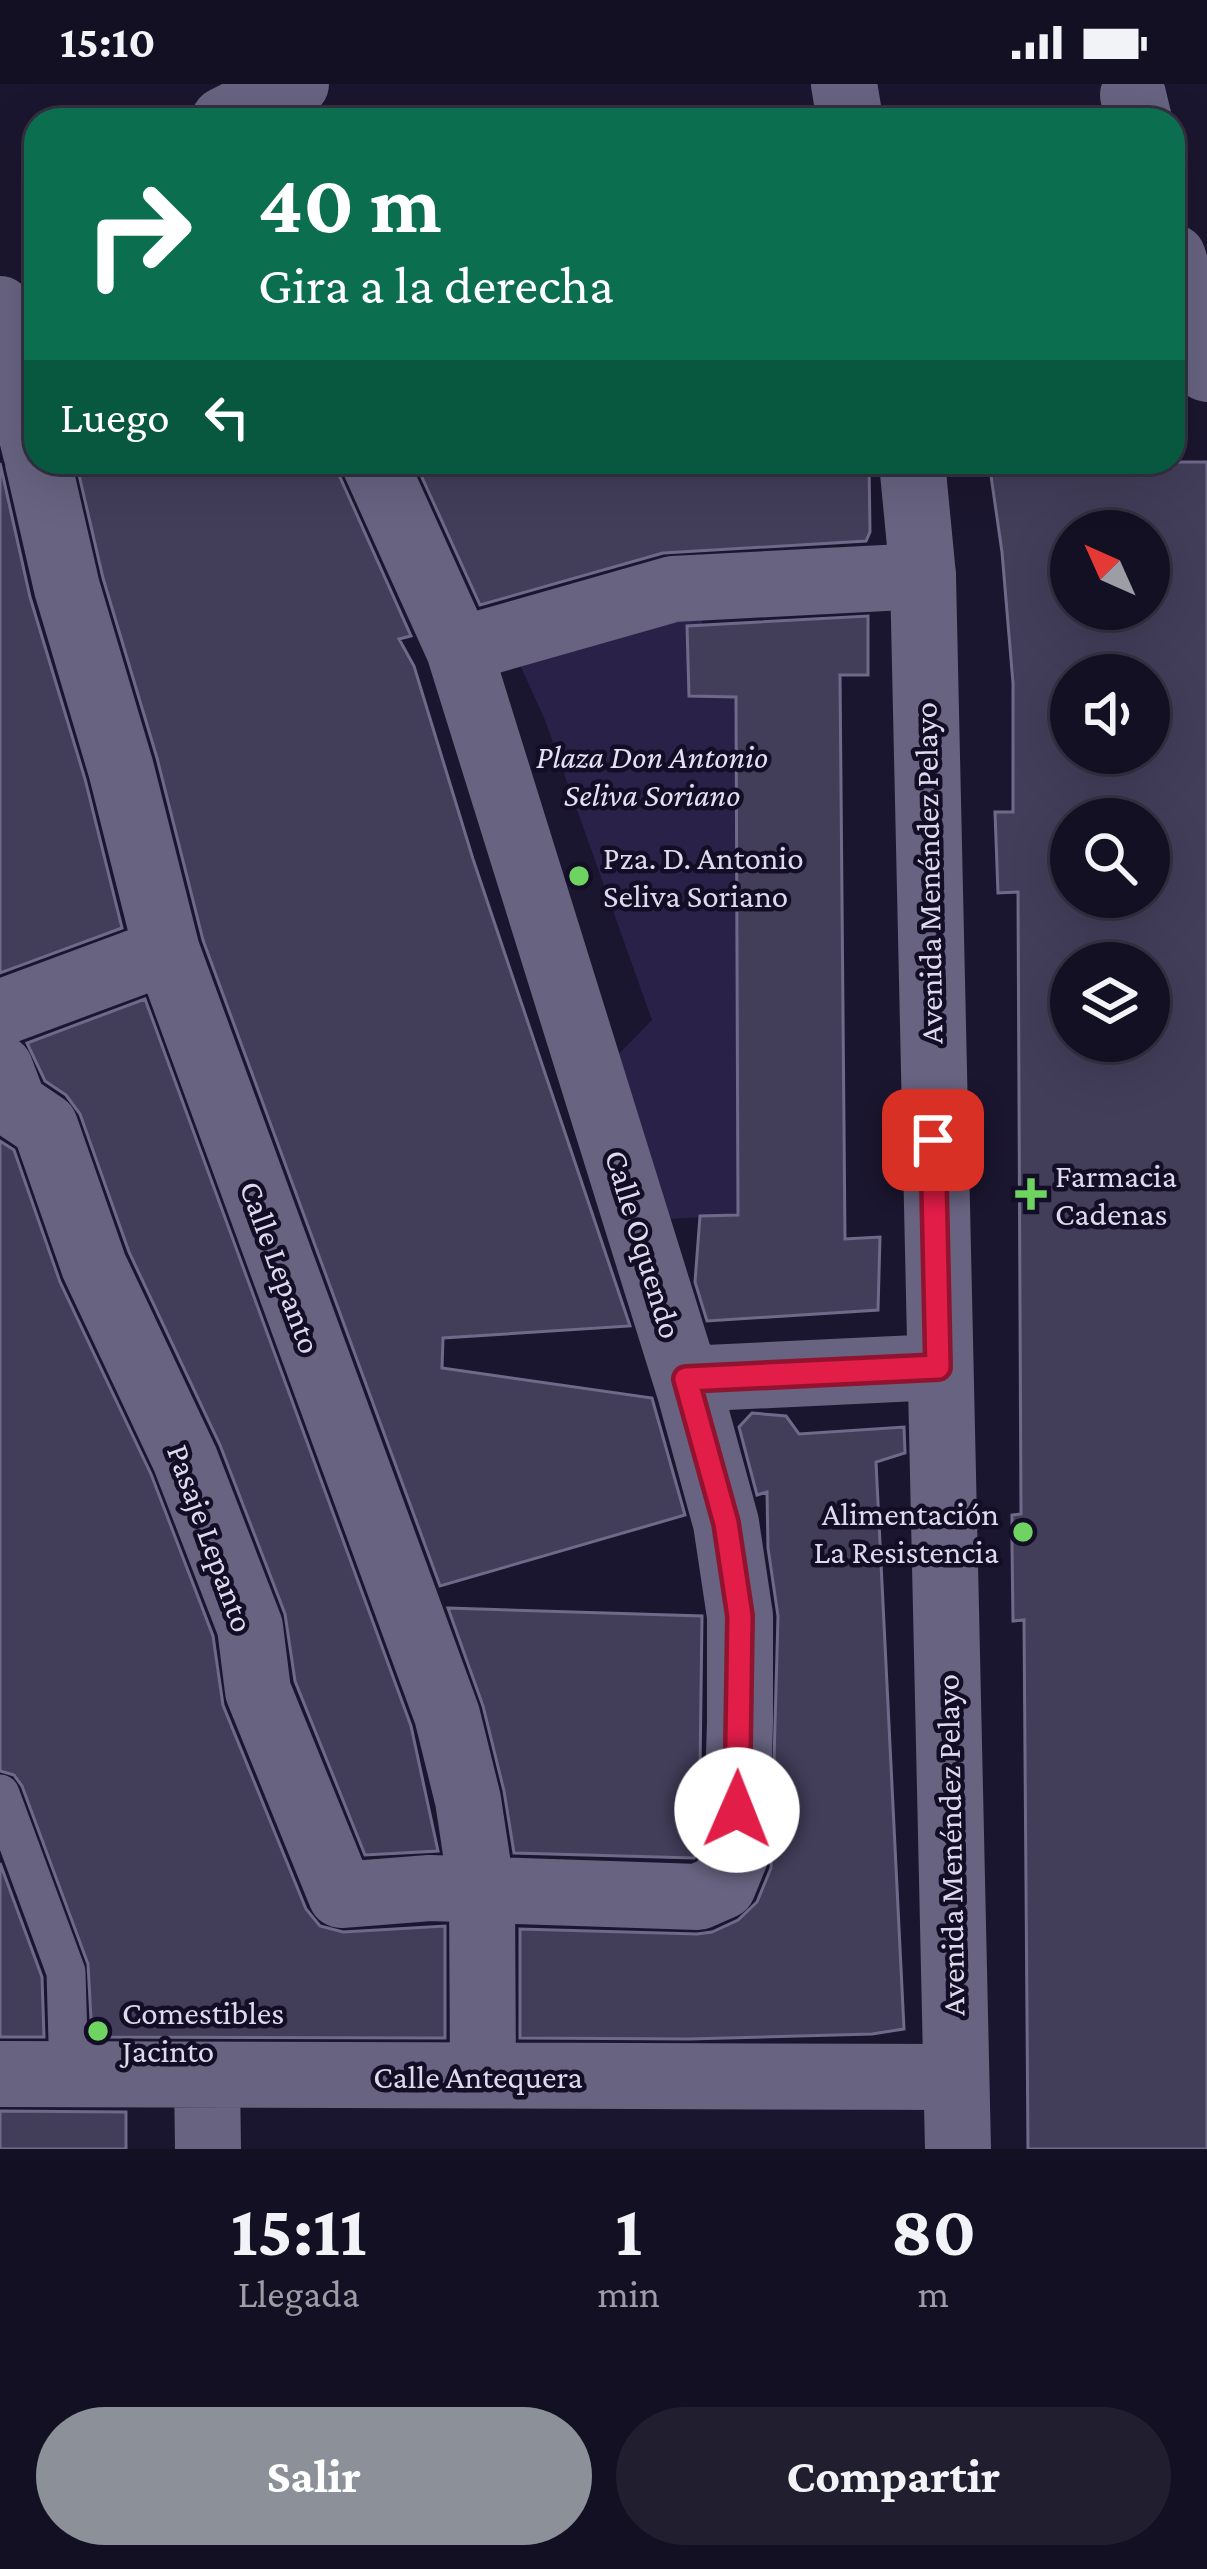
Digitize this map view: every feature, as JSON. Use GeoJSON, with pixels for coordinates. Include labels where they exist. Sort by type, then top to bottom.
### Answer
{"type":"FeatureCollection","features":[{"type":"Feature","properties":{"kind":"street"},"geometry":{"type":"LineString","coordinates":[[248,108],[296,84]]}},
{"type":"Feature","properties":{"kind":"street"},"geometry":{"type":"LineString","coordinates":[[1185,297],[1207,369]]}},
{"type":"Feature","properties":{"kind":"street","name":"Calle Lepanto"},"geometry":{"type":"LineString","coordinates":[[14,315],[24,377]]}},
{"type":"Feature","properties":{"kind":"street","name":"Calle Lepanto"},"geometry":{"type":"LineString","coordinates":[[41,474],[67,588],[121,769],[167,951],[447,1715],[468,1800],[482,1892],[483,2075]]}},
{"type":"Feature","properties":{"kind":"street","name":"Calle Oquendo"},"geometry":{"type":"LineString","coordinates":[[379,474],[459,650],[686,1379],[726,1523],[740,1616],[736,1854],[723,1886],[698,1897],[482,1892]]}},
{"type":"Feature","properties":{"kind":"street","name":"Avenida Menéndez Pelayo"},"geometry":{"type":"LineString","coordinates":[[913,474],[923,576],[958,2149]]}},
{"type":"Feature","properties":{"kind":"street"},"geometry":{"type":"LineString","coordinates":[[459,650],[673,589],[923,576]]}},
{"type":"Feature","properties":{"kind":"street"},"geometry":{"type":"LineString","coordinates":[[0,1013],[167,951]]}},
{"type":"Feature","properties":{"kind":"street","name":"Pasaje Lepanto"},"geometry":{"type":"LineString","coordinates":[[0,1068],[14,1106],[45,1126],[94,1266],[185,1459],[250,1627],[258,1691],[341,1895],[411,1888],[482,1892]]}},
{"type":"Feature","properties":{"kind":"street"},"geometry":{"type":"LineString","coordinates":[[686,1379],[938,1367]]}},
{"type":"Feature","properties":{"kind":"street","name":"Calle Antequera"},"geometry":{"type":"LineString","coordinates":[[0,2074],[956,2077]]}},
{"type":"Feature","properties":{"kind":"street"},"geometry":{"type":"LineString","coordinates":[[207,2077],[208,2149]]}},
{"type":"Feature","properties":{"kind":"lane"},"geometry":{"type":"LineString","coordinates":[[0,1794],[66,1972],[69,2076]]}},
{"type":"Feature","properties":{"kind":"green space","name":"Plaza Don Antonio Seliva Soriano"},"geometry":{"type":"Polygon","coordinates":[[[702,609],[702,646],[688,648],[689,695],[736,697],[738,1215],[668,1219],[619,1054],[652,1020],[545,720],[517,658],[702,609]]]}},
{"type":"Feature","properties":{"kind":"building"},"geometry":{"type":"Polygon","coordinates":[[[1185,462],[1207,462],[1207,2149],[1028,2149],[1024,1620],[1013,1621],[1012,1546],[1012,1515],[1021,1514],[1018,892],[998,893],[995,812],[1013,812],[1013,683],[991,474],[1185,474],[1185,462]]]}},
{"type":"Feature","properties":{"kind":"building"},"geometry":{"type":"Polygon","coordinates":[[[0,463],[30,597],[85,779],[122,928],[0,973],[0,463]]]}},
{"type":"Feature","properties":{"kind":"building"},"geometry":{"type":"Polygon","coordinates":[[[79,474],[339,474],[411,636],[399,639],[414,666],[473,859],[630,1326],[443,1338],[442,1368],[652,1398],[685,1515],[440,1586],[203,940],[157,758],[103,578],[79,474]]]}},
{"type":"Feature","properties":{"kind":"building"},"geometry":{"type":"Polygon","coordinates":[[[420,474],[869,474],[866,541],[663,553],[480,605],[420,474]]]}},
{"type":"Feature","properties":{"kind":"building"},"geometry":{"type":"Polygon","coordinates":[[[868,616],[868,675],[840,675],[845,1239],[880,1237],[878,1310],[707,1321],[695,1282],[700,1216],[738,1215],[736,697],[689,696],[687,626],[868,616]]]}},
{"type":"Feature","properties":{"kind":"building"},"geometry":{"type":"Polygon","coordinates":[[[145,999],[411,1726],[438,1851],[365,1855],[295,1681],[285,1614],[220,1445],[129,1252],[80,1114],[66,1095],[45,1081],[27,1043],[145,999]]]}},
{"type":"Feature","properties":{"kind":"building"},"geometry":{"type":"Polygon","coordinates":[[[0,1141],[14,1150],[60,1282],[151,1474],[213,1636],[223,1705],[306,1909],[320,1926],[343,1932],[445,1926],[445,2038],[92,2037],[88,1964],[22,1786],[14,1775],[0,1771],[0,1141]]]}},
{"type":"Feature","properties":{"kind":"building"},"geometry":{"type":"Polygon","coordinates":[[[752,1413],[786,1416],[799,1434],[904,1427],[905,1453],[876,1462],[904,2029],[689,2039],[520,2038],[520,1929],[712,1932],[738,1920],[757,1902],[771,1868],[778,1616],[768,1548],[767,1492],[757,1495],[739,1427],[752,1413]]]}},
{"type":"Feature","properties":{"kind":"building"},"geometry":{"type":"Polygon","coordinates":[[[448,1608],[702,1616],[699,1846],[694,1858],[514,1853],[483,1706],[448,1608]]]}},
{"type":"Feature","properties":{"kind":"building"},"geometry":{"type":"Polygon","coordinates":[[[0,1863],[42,1977],[44,2037],[0,2037],[0,1863]]]}},
{"type":"Feature","properties":{"kind":"building"},"geometry":{"type":"Polygon","coordinates":[[[0,2111],[126,2112],[126,2149],[0,2149],[0,2111]]]}},
{"type":"Feature","properties":{"kind":"place","name":"Pza. D. Antonio Seliva Soriano"},"geometry":{"type":"Point","coordinates":[579,876]}},
{"type":"Feature","properties":{"kind":"place","name":"Farmacia Cadenas"},"geometry":{"type":"Point","coordinates":[1031,1194]}},
{"type":"Feature","properties":{"kind":"place","name":"Alimentación La Resistencia"},"geometry":{"type":"Point","coordinates":[1023,1532]}},
{"type":"Feature","properties":{"kind":"place","name":"Comestibles Jacinto"},"geometry":{"type":"Point","coordinates":[98,2031]}},
{"type":"Feature","properties":{"kind":"route"},"geometry":{"type":"LineString","coordinates":[[737,1810],[740,1616],[726,1523],[686,1379],[938,1367],[933,1140]]}}]}
